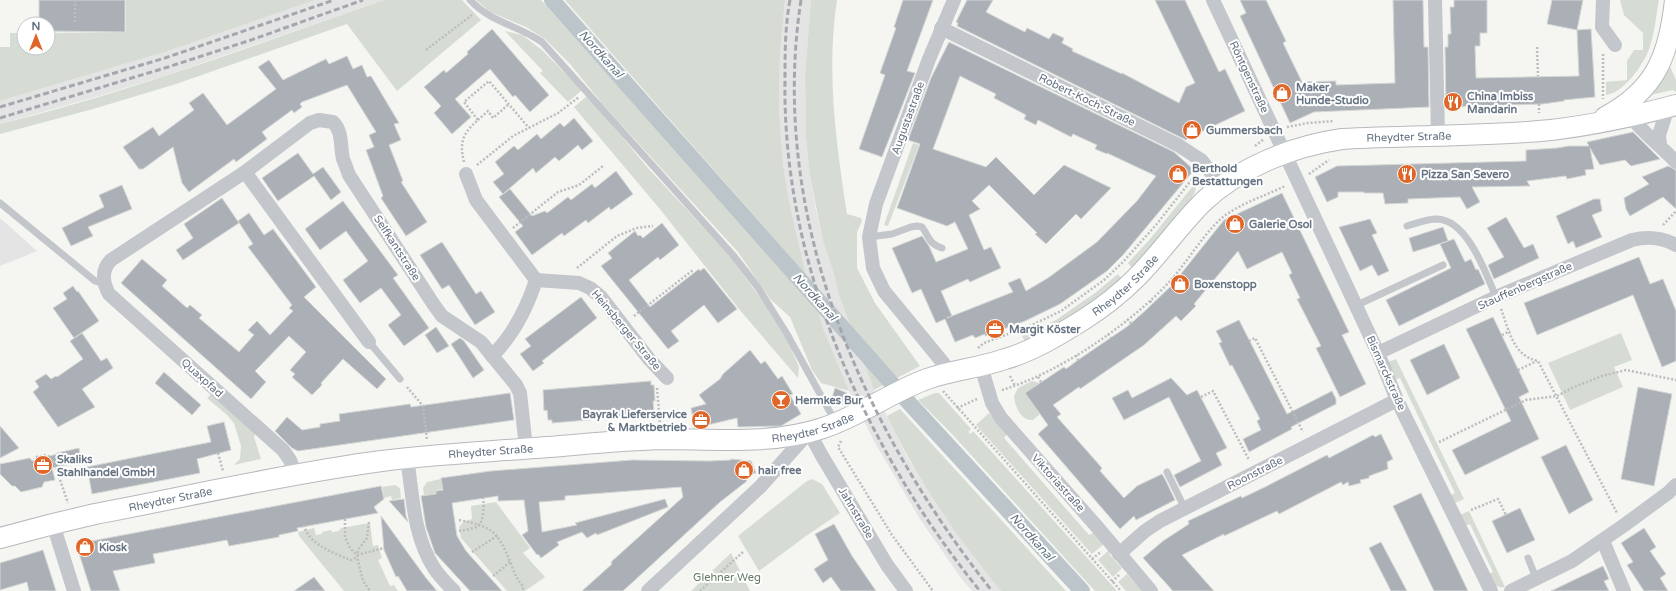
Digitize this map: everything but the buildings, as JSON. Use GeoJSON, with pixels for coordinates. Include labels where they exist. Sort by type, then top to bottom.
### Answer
{"type":"FeatureCollection","features":[{"type":"Feature","properties":{"kind":"main road","name":"Rheydter Straße"},"geometry":{"type":"LineString","coordinates":[[1595,122],[1630,101],[1650,80],[1660,64],[1666,47],[1675,3]]}},
{"type":"Feature","properties":{"kind":"main road","name":"Rheydter Straße"},"geometry":{"type":"LineString","coordinates":[[1675,3],[1676,56]]}},
{"type":"Feature","properties":{"kind":"main road","name":"Rheydter Straße"},"geometry":{"type":"LineString","coordinates":[[0,538],[74,519],[366,463],[430,456],[633,440],[751,440],[784,438],[809,432],[836,423],[918,382],[943,380],[977,358],[1003,360],[1038,346],[1103,306],[1134,280],[1198,208],[1222,186],[1256,166],[1285,154],[1316,143],[1342,138],[1552,130],[1630,116],[1672,106]]}},
{"type":"Feature","properties":{"kind":"street","name":"Augustastraße"},"geometry":{"type":"LineString","coordinates":[[943,380],[944,364],[884,291],[873,268],[869,237],[876,204],[941,28],[954,0]]}},
{"type":"Feature","properties":{"kind":"street","name":"Röntgenstraße"},"geometry":{"type":"LineString","coordinates":[[1213,0],[1285,154]]}},
{"type":"Feature","properties":{"kind":"street"},"geometry":{"type":"LineString","coordinates":[[1435,0],[1438,135]]}},
{"type":"Feature","properties":{"kind":"street"},"geometry":{"type":"LineString","coordinates":[[1602,0],[1602,27],[1615,46]]}},
{"type":"Feature","properties":{"kind":"street","name":"Robert-Koch-Straße"},"geometry":{"type":"LineString","coordinates":[[941,28],[1178,145],[1201,160],[1222,186]]}},
{"type":"Feature","properties":{"kind":"street","name":"Rheydter Straße"},"geometry":{"type":"LineString","coordinates":[[1660,145],[1659,135],[1672,106]]}},
{"type":"Feature","properties":{"kind":"street"},"geometry":{"type":"LineString","coordinates":[[1630,116],[1650,139],[1660,145],[1676,162]]}},
{"type":"Feature","properties":{"kind":"street","name":"Selfkantstraße"},"geometry":{"type":"LineString","coordinates":[[104,284],[104,271],[108,264],[245,172],[310,123],[319,120],[333,122],[337,126],[340,135],[343,159],[349,175],[434,305],[442,316],[481,342],[516,385],[520,393],[526,448]]}},
{"type":"Feature","properties":{"kind":"street","name":"Bismarckstraße"},"geometry":{"type":"LineString","coordinates":[[1285,154],[1378,353],[1397,400],[1491,591]]}},
{"type":"Feature","properties":{"kind":"street"},"geometry":{"type":"LineString","coordinates":[[245,172],[369,342]]}},
{"type":"Feature","properties":{"kind":"street"},"geometry":{"type":"LineString","coordinates":[[466,174],[476,200],[536,280],[532,292],[511,334],[492,356]]}},
{"type":"Feature","properties":{"kind":"street","name":"Stauffenbergstraße"},"geometry":{"type":"LineString","coordinates":[[1378,353],[1496,298],[1632,240],[1642,237],[1659,238],[1676,245]]}},
{"type":"Feature","properties":{"kind":"street","name":"Heinsberger Straße"},"geometry":{"type":"LineString","coordinates":[[536,280],[579,283],[590,288],[601,298],[667,378]]}},
{"type":"Feature","properties":{"kind":"street","name":"Quaxpfad"},"geometry":{"type":"LineString","coordinates":[[104,284],[114,300],[283,450],[290,460],[296,476]]}},
{"type":"Feature","properties":{"kind":"street","name":"Viktoriastraße"},"geometry":{"type":"LineString","coordinates":[[977,358],[992,403],[1001,418],[1099,529],[1151,591]]}},
{"type":"Feature","properties":{"kind":"street","name":"Roonstraße"},"geometry":{"type":"LineString","coordinates":[[1119,554],[1145,531],[1397,400]]}},
{"type":"Feature","properties":{"kind":"street"},"geometry":{"type":"LineString","coordinates":[[648,591],[760,487],[809,432]]}},
{"type":"Feature","properties":{"kind":"street","name":"Jahnstraße"},"geometry":{"type":"LineString","coordinates":[[809,432],[887,565],[906,591]]}},
{"type":"Feature","properties":{"kind":"street"},"geometry":{"type":"LineString","coordinates":[[408,458],[417,530],[434,569],[454,591]]}},
{"type":"Feature","properties":{"kind":"street"},"geometry":{"type":"LineString","coordinates":[[1511,591],[1572,561],[1603,541],[1668,493],[1676,485]]}},
{"type":"Feature","properties":{"kind":"street"},"geometry":{"type":"LineString","coordinates":[[53,524],[74,591]]}},
{"type":"Feature","properties":{"kind":"street"},"geometry":{"type":"LineString","coordinates":[[1603,541],[1624,591]]}},
{"type":"Feature","properties":{"kind":"lane"},"geometry":{"type":"LineString","coordinates":[[470,0],[479,10],[495,20],[528,33],[542,42],[733,255],[757,286],[787,334],[836,423]]}},
{"type":"Feature","properties":{"kind":"lane","name":"Quaxpfad"},"geometry":{"type":"LineString","coordinates":[[0,203],[95,281],[104,284]]}},
{"type":"Feature","properties":{"kind":"lane"},"geometry":{"type":"LineString","coordinates":[[1407,226],[1438,219],[1449,222],[1457,228],[1467,239],[1478,258],[1496,298]]}},
{"type":"Feature","properties":{"kind":"lane"},"geometry":{"type":"LineString","coordinates":[[869,237],[892,234],[917,226],[922,227],[933,245],[942,248]]}},
{"type":"Feature","properties":{"kind":"lane"},"geometry":{"type":"LineString","coordinates":[[1355,306],[1443,265]]}},
{"type":"Feature","properties":{"kind":"lane"},"geometry":{"type":"LineString","coordinates":[[369,342],[400,379]]}},
{"type":"Feature","properties":{"kind":"lane"},"geometry":{"type":"LineString","coordinates":[[1167,472],[1185,509]]}},
{"type":"Feature","properties":{"kind":"lane"},"geometry":{"type":"LineString","coordinates":[[1528,558],[1536,578]]}},
{"type":"Feature","properties":{"kind":"path"},"geometry":{"type":"LineString","coordinates":[[75,0],[75,22]]}},
{"type":"Feature","properties":{"kind":"path"},"geometry":{"type":"LineString","coordinates":[[426,50],[479,10]]}},
{"type":"Feature","properties":{"kind":"path"},"geometry":{"type":"LineString","coordinates":[[1602,27],[1604,105]]}},
{"type":"Feature","properties":{"kind":"path"},"geometry":{"type":"LineString","coordinates":[[1537,46],[1538,76]]}},
{"type":"Feature","properties":{"kind":"path"},"geometry":{"type":"LineString","coordinates":[[478,120],[464,102],[489,80],[529,128]]}},
{"type":"Feature","properties":{"kind":"path"},"geometry":{"type":"LineString","coordinates":[[509,104],[493,118],[488,112],[466,132],[461,149],[466,174],[513,136],[558,113],[587,91]]}},
{"type":"Feature","properties":{"kind":"path"},"geometry":{"type":"LineString","coordinates":[[1539,104],[1540,113]]}},
{"type":"Feature","properties":{"kind":"path"},"geometry":{"type":"LineString","coordinates":[[1532,114],[1545,113]]}},
{"type":"Feature","properties":{"kind":"path"},"geometry":{"type":"LineString","coordinates":[[1249,149],[1274,131],[1308,123],[1336,121]]}},
{"type":"Feature","properties":{"kind":"path"},"geometry":{"type":"LineString","coordinates":[[1305,177],[1331,158]]}},
{"type":"Feature","properties":{"kind":"path"},"geometry":{"type":"LineString","coordinates":[[504,236],[558,192],[579,185],[603,166]]}},
{"type":"Feature","properties":{"kind":"path"},"geometry":{"type":"LineString","coordinates":[[977,358],[984,343],[1025,328],[1061,311],[1104,280],[1128,257],[1156,225],[1193,178],[1208,169]]}},
{"type":"Feature","properties":{"kind":"path"},"geometry":{"type":"LineString","coordinates":[[1664,223],[1676,211]]}},
{"type":"Feature","properties":{"kind":"path"},"geometry":{"type":"LineString","coordinates":[[562,281],[617,236],[637,228],[652,226]]}},
{"type":"Feature","properties":{"kind":"path"},"geometry":{"type":"LineString","coordinates":[[622,325],[693,270]]}},
{"type":"Feature","properties":{"kind":"path"},"geometry":{"type":"LineString","coordinates":[[1496,298],[1518,350],[1524,356],[1538,361],[1623,526]]}},
{"type":"Feature","properties":{"kind":"path"},"geometry":{"type":"LineString","coordinates":[[1150,301],[1153,304]]}},
{"type":"Feature","properties":{"kind":"path"},"geometry":{"type":"LineString","coordinates":[[1127,319],[1131,323]]}},
{"type":"Feature","properties":{"kind":"path"},"geometry":{"type":"LineString","coordinates":[[1502,335],[1510,332]]}},
{"type":"Feature","properties":{"kind":"path"},"geometry":{"type":"LineString","coordinates":[[1108,334],[1111,338]]}},
{"type":"Feature","properties":{"kind":"path"},"geometry":{"type":"LineString","coordinates":[[1249,341],[1255,338],[1309,445]]}},
{"type":"Feature","properties":{"kind":"path"},"geometry":{"type":"LineString","coordinates":[[1076,355],[1078,360]]}},
{"type":"Feature","properties":{"kind":"path"},"geometry":{"type":"LineString","coordinates":[[1518,370],[1538,361]]}},
{"type":"Feature","properties":{"kind":"path"},"geometry":{"type":"LineString","coordinates":[[1439,442],[1526,400],[1557,396],[1574,387],[1602,376],[1626,370],[1676,380]]}},
{"type":"Feature","properties":{"kind":"path"},"geometry":{"type":"LineString","coordinates":[[1010,376],[1016,386]]}},
{"type":"Feature","properties":{"kind":"path"},"geometry":{"type":"LineString","coordinates":[[1038,377],[1041,382]]}},
{"type":"Feature","properties":{"kind":"path"},"geometry":{"type":"LineString","coordinates":[[661,440],[657,388],[667,378]]}},
{"type":"Feature","properties":{"kind":"path"},"geometry":{"type":"LineString","coordinates":[[400,379],[422,406],[430,456]]}},
{"type":"Feature","properties":{"kind":"path"},"geometry":{"type":"LineString","coordinates":[[943,380],[943,390],[1121,591]]}},
{"type":"Feature","properties":{"kind":"path"},"geometry":{"type":"LineString","coordinates":[[1201,397],[1213,391],[1255,473]]}},
{"type":"Feature","properties":{"kind":"path"},"geometry":{"type":"LineString","coordinates":[[838,447],[892,535],[932,591]]}},
{"type":"Feature","properties":{"kind":"path"},"geometry":{"type":"LineString","coordinates":[[218,453],[224,471]]}},
{"type":"Feature","properties":{"kind":"path"},"geometry":{"type":"LineString","coordinates":[[36,458],[47,455],[54,462],[74,519]]}},
{"type":"Feature","properties":{"kind":"path"},"geometry":{"type":"LineString","coordinates":[[459,531],[477,527],[481,524],[484,510],[483,498]]}},
{"type":"Feature","properties":{"kind":"path"},"geometry":{"type":"LineString","coordinates":[[1471,510],[1498,499],[1506,515]]}},
{"type":"Feature","properties":{"kind":"path"},"geometry":{"type":"LineString","coordinates":[[345,519],[345,537],[350,548],[357,556]]}},
{"type":"Feature","properties":{"kind":"path"},"geometry":{"type":"LineString","coordinates":[[459,520],[481,524],[490,529],[497,536],[518,579],[523,586],[523,591]]}},
{"type":"Feature","properties":{"kind":"path"},"geometry":{"type":"LineString","coordinates":[[369,522],[367,538],[358,550],[357,556],[363,581],[370,591]]}},
{"type":"Feature","properties":{"kind":"path"},"geometry":{"type":"LineString","coordinates":[[304,525],[307,534],[318,544],[351,560],[357,556],[384,548]]}},
{"type":"Feature","properties":{"kind":"path"},"geometry":{"type":"LineString","coordinates":[[472,552],[497,536]]}},
{"type":"Feature","properties":{"kind":"path"},"geometry":{"type":"LineString","coordinates":[[700,591],[742,552]]}},
{"type":"Feature","properties":{"kind":"path"},"geometry":{"type":"LineString","coordinates":[[493,576],[510,562]]}},
{"type":"Feature","properties":{"kind":"shaded area"},"geometry":{"type":"Polygon","coordinates":[[[315,0],[384,0],[170,74],[0,124],[0,101],[165,52],[315,0]]]}},
{"type":"Feature","properties":{"kind":"shaded area"},"geometry":{"type":"Polygon","coordinates":[[[785,0],[811,0],[805,75],[806,139],[816,210],[823,241],[839,295],[874,390],[907,457],[938,507],[1001,591],[972,591],[961,578],[920,519],[875,443],[849,391],[823,328],[806,275],[789,201],[783,165],[779,109],[780,53],[785,0]]]}},
{"type":"Feature","properties":{"kind":"shaded area"},"geometry":{"type":"Polygon","coordinates":[[[0,218],[37,251],[0,266],[0,218]]]}},
{"type":"Feature","properties":{"kind":"green space"},"geometry":{"type":"Polygon","coordinates":[[[126,0],[315,0],[165,52],[0,101],[0,47],[10,47],[10,33],[16,33],[16,56],[56,56],[56,33],[126,32],[126,0]]]}},
{"type":"Feature","properties":{"kind":"green space"},"geometry":{"type":"Polygon","coordinates":[[[384,0],[462,0],[481,20],[397,91],[347,24],[176,84],[93,109],[0,134],[0,124],[146,82],[384,0]]]}},
{"type":"Feature","properties":{"kind":"green space"},"geometry":{"type":"Polygon","coordinates":[[[476,0],[541,0],[817,308],[823,328],[849,391],[821,383],[812,370],[790,317],[770,299],[738,252],[605,107],[570,64],[545,39],[526,27],[490,12],[476,0]]]}},
{"type":"Feature","properties":{"kind":"green space"},"geometry":{"type":"Polygon","coordinates":[[[565,0],[785,0],[780,53],[779,109],[783,165],[789,201],[806,275],[565,0]]]}},
{"type":"Feature","properties":{"kind":"green space"},"geometry":{"type":"Polygon","coordinates":[[[811,0],[837,0],[832,53],[832,80],[836,134],[847,214],[861,218],[862,221],[857,232],[857,268],[875,303],[920,366],[874,390],[839,295],[823,241],[810,176],[806,139],[805,75],[811,0]]]}},
{"type":"Feature","properties":{"kind":"green space"},"geometry":{"type":"Polygon","coordinates":[[[1620,0],[1659,0],[1652,41],[1644,61],[1627,83],[1613,93],[1606,95],[1606,82],[1627,80],[1627,61],[1634,50],[1643,50],[1643,33],[1624,15],[1620,0]]]}},
{"type":"Feature","properties":{"kind":"green space"},"geometry":{"type":"Polygon","coordinates":[[[505,31],[522,35],[542,50],[582,90],[568,102],[540,73],[543,71],[505,31]]]}},
{"type":"Feature","properties":{"kind":"green space"},"geometry":{"type":"Polygon","coordinates":[[[1668,62],[1676,80],[1676,92],[1673,90],[1650,95],[1668,62]]]}},
{"type":"Feature","properties":{"kind":"green space"},"geometry":{"type":"Polygon","coordinates":[[[586,97],[592,101],[648,168],[731,257],[761,299],[788,342],[799,367],[798,378],[739,309],[659,208],[574,107],[586,97]]]}},
{"type":"Feature","properties":{"kind":"green space"},"geometry":{"type":"Polygon","coordinates":[[[913,143],[919,145],[888,226],[884,225],[913,143]]]}},
{"type":"Feature","properties":{"kind":"green space"},"geometry":{"type":"Polygon","coordinates":[[[1197,181],[1195,192],[1191,199],[1133,269],[1128,263],[1150,239],[1197,181]]]}},
{"type":"Feature","properties":{"kind":"green space"},"geometry":{"type":"Polygon","coordinates":[[[1118,274],[1122,279],[1099,299],[1059,325],[1025,341],[1022,336],[1056,320],[1095,293],[1118,274]]]}},
{"type":"Feature","properties":{"kind":"green space"},"geometry":{"type":"Polygon","coordinates":[[[1621,333],[1632,360],[1614,367],[1623,387],[1570,410],[1548,363],[1621,333]]]}},
{"type":"Feature","properties":{"kind":"green space"},"geometry":{"type":"Polygon","coordinates":[[[1396,359],[1464,499],[1455,503],[1451,495],[1455,493],[1400,378],[1396,379],[1388,362],[1396,359]]]}},
{"type":"Feature","properties":{"kind":"green space"},"geometry":{"type":"Polygon","coordinates":[[[1032,381],[1040,383],[1025,393],[1040,414],[1033,420],[1029,420],[1020,413],[1015,403],[1014,396],[1018,388],[1032,381]]]}},
{"type":"Feature","properties":{"kind":"green space"},"geometry":{"type":"Polygon","coordinates":[[[212,393],[255,434],[254,437],[261,459],[234,465],[240,459],[241,446],[234,423],[207,398],[212,393]]]}},
{"type":"Feature","properties":{"kind":"green space"},"geometry":{"type":"Polygon","coordinates":[[[935,393],[939,393],[971,429],[968,432],[971,434],[973,431],[1117,591],[1095,591],[951,433],[918,400],[935,393]]]}},
{"type":"Feature","properties":{"kind":"green space"},"geometry":{"type":"Polygon","coordinates":[[[900,409],[1066,591],[1001,591],[953,529],[924,485],[911,462],[887,416],[900,409]]]}},
{"type":"Feature","properties":{"kind":"green space"},"geometry":{"type":"Polygon","coordinates":[[[989,413],[1007,434],[1004,438],[1089,535],[1094,532],[1104,544],[1092,554],[976,425],[989,413]]]}},
{"type":"Feature","properties":{"kind":"green space"},"geometry":{"type":"Polygon","coordinates":[[[441,479],[443,489],[436,490],[436,494],[424,495],[423,488],[427,482],[441,479]]]}},
{"type":"Feature","properties":{"kind":"green space"},"geometry":{"type":"Polygon","coordinates":[[[812,479],[822,484],[840,513],[759,571],[738,536],[807,481],[812,479]]]}},
{"type":"Feature","properties":{"kind":"green space"},"geometry":{"type":"Polygon","coordinates":[[[395,485],[400,488],[401,498],[392,500],[391,496],[384,498],[382,487],[395,485]]]}},
{"type":"Feature","properties":{"kind":"green space"},"geometry":{"type":"Polygon","coordinates":[[[496,502],[530,548],[523,553],[545,577],[525,591],[507,591],[461,538],[459,527],[463,522],[472,519],[471,506],[496,502]]]}},
{"type":"Feature","properties":{"kind":"green space"},"geometry":{"type":"Polygon","coordinates":[[[1469,511],[1505,587],[1499,587],[1493,582],[1488,574],[1493,572],[1470,524],[1465,526],[1460,515],[1469,511]]]}},
{"type":"Feature","properties":{"kind":"green space"},"geometry":{"type":"Polygon","coordinates":[[[370,523],[373,546],[378,545],[382,558],[378,560],[390,586],[394,585],[398,591],[344,591],[299,536],[298,532],[314,528],[316,535],[331,530],[332,532],[339,531],[341,528],[370,523]]]}},
{"type":"Feature","properties":{"kind":"green space"},"geometry":{"type":"Polygon","coordinates":[[[1109,550],[1110,555],[1122,568],[1113,577],[1098,560],[1109,550]]]}},
{"type":"Feature","properties":{"kind":"green space","name":"Glehner Weg"},"geometry":{"type":"Polygon","coordinates":[[[731,553],[750,591],[691,591],[731,553]]]}},
{"type":"Feature","properties":{"kind":"green space"},"geometry":{"type":"Polygon","coordinates":[[[1127,574],[1143,591],[1126,591],[1118,582],[1127,574]]]}},
{"type":"Feature","properties":{"kind":"waterway","name":"Nordkanal"},"geometry":{"type":"LineString","coordinates":[[552,0],[911,405],[1082,591]]}},
{"type":"Feature","properties":{"kind":"railway"},"geometry":{"type":"LineString","coordinates":[[0,107],[165,58],[334,0]]}},
{"type":"Feature","properties":{"kind":"railway"},"geometry":{"type":"LineString","coordinates":[[0,118],[168,67],[251,40],[363,0]]}},
{"type":"Feature","properties":{"kind":"railway"},"geometry":{"type":"LineString","coordinates":[[790,0],[786,30],[785,60],[788,149],[798,218],[815,285],[838,351],[867,415],[901,477],[938,536],[980,591]]}},
{"type":"Feature","properties":{"kind":"railway"},"geometry":{"type":"LineString","coordinates":[[801,0],[794,80],[798,160],[812,238],[835,314],[865,388],[902,459],[945,527],[992,591]]}},
{"type":"Feature","properties":{"kind":"place","name":"Maker Hunde-Studio"},"geometry":{"type":"Point","coordinates":[1282,93]}},
{"type":"Feature","properties":{"kind":"place","name":"China Imbiss Mandarin"},"geometry":{"type":"Point","coordinates":[1453,102]}},
{"type":"Feature","properties":{"kind":"place","name":"Gummersbach"},"geometry":{"type":"Point","coordinates":[1192,130]}},
{"type":"Feature","properties":{"kind":"place","name":"Berthold Bestattungen"},"geometry":{"type":"Point","coordinates":[1178,174]}},
{"type":"Feature","properties":{"kind":"place","name":"Pizza San Severo"},"geometry":{"type":"Point","coordinates":[1407,174]}},
{"type":"Feature","properties":{"kind":"place","name":"Galerie Osol"},"geometry":{"type":"Point","coordinates":[1235,224]}},
{"type":"Feature","properties":{"kind":"place","name":"Boxenstopp"},"geometry":{"type":"Point","coordinates":[1180,284]}},
{"type":"Feature","properties":{"kind":"place","name":"Margit Köster"},"geometry":{"type":"Point","coordinates":[995,329]}},
{"type":"Feature","properties":{"kind":"place","name":"Hermkes Bur"},"geometry":{"type":"Point","coordinates":[781,400]}},
{"type":"Feature","properties":{"kind":"place","name":"Bayrak Lieferservice & Marktbetrieb"},"geometry":{"type":"Point","coordinates":[701,420]}},
{"type":"Feature","properties":{"kind":"place","name":"Skaliks Stahlhandel GmbH"},"geometry":{"type":"Point","coordinates":[43,465]}},
{"type":"Feature","properties":{"kind":"place","name":"hair free"},"geometry":{"type":"Point","coordinates":[744,470]}},
{"type":"Feature","properties":{"kind":"place","name":"Kiosk"},"geometry":{"type":"Point","coordinates":[85,547]}}]}
